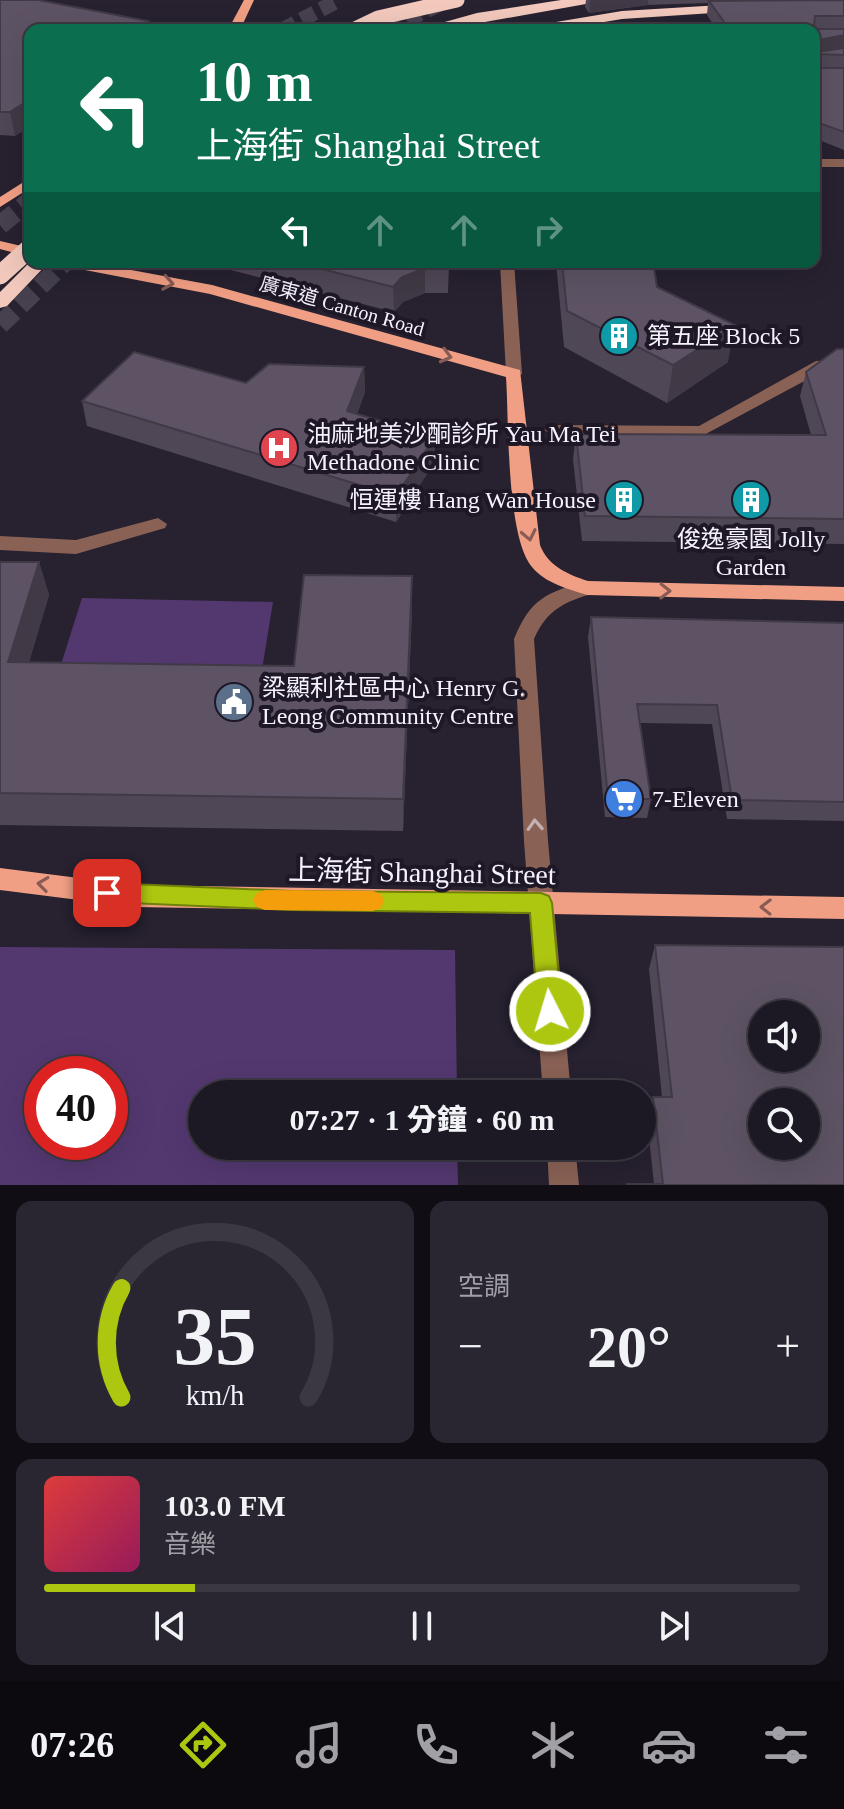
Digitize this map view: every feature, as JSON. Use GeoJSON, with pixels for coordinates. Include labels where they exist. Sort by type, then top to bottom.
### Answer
{"type":"FeatureCollection","features":[{"type":"Feature","properties":{"kind":"highway"},"geometry":{"type":"LineString","coordinates":[[366,24],[378,18],[457,0]]}},
{"type":"Feature","properties":{"kind":"highway"},"geometry":{"type":"LineString","coordinates":[[448,24],[586,0]]}},
{"type":"Feature","properties":{"kind":"highway"},"geometry":{"type":"LineString","coordinates":[[568,24],[622,15],[747,15],[650,24]]}},
{"type":"Feature","properties":{"kind":"highway"},"geometry":{"type":"LineString","coordinates":[[0,275],[24,255]]}},
{"type":"Feature","properties":{"kind":"highway"},"geometry":{"type":"LineString","coordinates":[[0,302],[34,268]]}},
{"type":"Feature","properties":{"kind":"main road"},"geometry":{"type":"LineString","coordinates":[[237,24],[249,0]]}},
{"type":"Feature","properties":{"kind":"main road"},"geometry":{"type":"LineString","coordinates":[[115,21],[132,24]]}},
{"type":"Feature","properties":{"kind":"main road"},"geometry":{"type":"LineString","coordinates":[[0,203],[24,186]]}},
{"type":"Feature","properties":{"kind":"main road"},"geometry":{"type":"LineString","coordinates":[[0,245],[24,249]]}},
{"type":"Feature","properties":{"kind":"main road","name":"廣東道 Canton Road"},"geometry":{"type":"LineString","coordinates":[[96,268],[212,290],[514,374]]}},
{"type":"Feature","properties":{"kind":"main road"},"geometry":{"type":"LineString","coordinates":[[514,374],[527,531],[535,557],[557,577],[587,588],[844,594]]}},
{"type":"Feature","properties":{"kind":"main road","name":"上海街 Shanghai Street"},"geometry":{"type":"LineString","coordinates":[[0,879],[134,896],[844,908]]}},
{"type":"Feature","properties":{"kind":"street"},"geometry":{"type":"LineString","coordinates":[[820,163],[844,163]]}},
{"type":"Feature","properties":{"kind":"street"},"geometry":{"type":"LineString","coordinates":[[507,268],[514,374]]}},
{"type":"Feature","properties":{"kind":"street"},"geometry":{"type":"LineString","coordinates":[[553,430],[702,431],[822,365],[844,365]]}},
{"type":"Feature","properties":{"kind":"street"},"geometry":{"type":"LineString","coordinates":[[0,543],[76,547],[158,524]]}},
{"type":"Feature","properties":{"kind":"street"},"geometry":{"type":"LineString","coordinates":[[556,1080],[524,639],[533,614],[553,599],[587,588]]}},
{"type":"Feature","properties":{"kind":"street"},"geometry":{"type":"LineString","coordinates":[[562,1160],[564,1185]]}},
{"type":"Feature","properties":{"kind":"shaded area"},"geometry":{"type":"Polygon","coordinates":[[[82,598],[273,602],[260,682],[57,677],[82,598]]]}},
{"type":"Feature","properties":{"kind":"shaded area"},"geometry":{"type":"Polygon","coordinates":[[[0,947],[455,950],[457,1080],[188,1080],[188,1160],[457,1160],[458,1185],[0,1185],[0,947]]]}},
{"type":"Feature","properties":{"kind":"building"},"geometry":{"type":"Polygon","coordinates":[[[0,0],[38,0],[148,21],[144,24],[24,24],[24,103],[10,112],[0,112],[0,0]]]}},
{"type":"Feature","properties":{"kind":"building"},"geometry":{"type":"Polygon","coordinates":[[[844,0],[844,16],[815,16],[814,24],[726,24],[709,1],[844,0]]]}},
{"type":"Feature","properties":{"kind":"building"},"geometry":{"type":"Polygon","coordinates":[[[820,29],[844,29],[844,35],[820,40],[820,29]]]}},
{"type":"Feature","properties":{"kind":"building"},"geometry":{"type":"Polygon","coordinates":[[[844,48],[844,55],[820,54],[820,52],[844,48]]]}},
{"type":"Feature","properties":{"kind":"building"},"geometry":{"type":"Polygon","coordinates":[[[820,68],[844,68],[844,132],[822,124],[820,68]]]}},
{"type":"Feature","properties":{"kind":"building"},"geometry":{"type":"Polygon","coordinates":[[[318,268],[425,268],[402,277],[393,287],[318,268]]]}},
{"type":"Feature","properties":{"kind":"building"},"geometry":{"type":"Polygon","coordinates":[[[563,268],[654,268],[657,287],[735,325],[673,365],[567,311],[563,268]]]}},
{"type":"Feature","properties":{"kind":"building"},"geometry":{"type":"Polygon","coordinates":[[[837,349],[844,349],[844,519],[585,516],[576,434],[826,435],[806,372],[837,349]]]}},
{"type":"Feature","properties":{"kind":"building"},"geometry":{"type":"Polygon","coordinates":[[[134,352],[246,383],[269,364],[364,367],[347,411],[435,437],[396,496],[82,401],[134,352]]]}},
{"type":"Feature","properties":{"kind":"building","name":"梁顯利社區中心 Henry G. Leong Community Centre"},"geometry":{"type":"Polygon","coordinates":[[[0,562],[39,562],[8,662],[294,666],[304,575],[412,576],[403,799],[0,793],[0,562]]]}},
{"type":"Feature","properties":{"kind":"building"},"geometry":{"type":"Polygon","coordinates":[[[591,617],[844,623],[844,802],[732,800],[717,705],[637,704],[651,799],[608,799],[591,617]]]}},
{"type":"Feature","properties":{"kind":"building"},"geometry":{"type":"Polygon","coordinates":[[[655,945],[844,947],[844,1185],[627,1185],[663,1184],[656,1097],[672,1097],[655,945]]]}},
{"type":"Feature","properties":{"kind":"tunnel"},"geometry":{"type":"LineString","coordinates":[[293,24],[339,0]]}},
{"type":"Feature","properties":{"kind":"tunnel"},"geometry":{"type":"LineString","coordinates":[[399,24],[440,4]]}},
{"type":"Feature","properties":{"kind":"tunnel"},"geometry":{"type":"LineString","coordinates":[[0,225],[24,206]]}},
{"type":"Feature","properties":{"kind":"tunnel"},"geometry":{"type":"LineString","coordinates":[[0,325],[59,268]]}},
{"type":"Feature","properties":{"kind":"slow traffic"},"geometry":{"type":"LineString","coordinates":[[265,900],[373,901]]}},
{"type":"Feature","properties":{"kind":"place","name":"第五座 Block 5"},"geometry":{"type":"Point","coordinates":[619,336]}},
{"type":"Feature","properties":{"kind":"place","name":"油麻地美沙酮診所 Yau Ma Tei Methadone Clinic"},"geometry":{"type":"Point","coordinates":[279,448]}},
{"type":"Feature","properties":{"kind":"place","name":"恒運樓 Hang Wan House"},"geometry":{"type":"Point","coordinates":[624,500]}},
{"type":"Feature","properties":{"kind":"place","name":"俊逸豪園 Jolly Garden"},"geometry":{"type":"Point","coordinates":[751,500]}},
{"type":"Feature","properties":{"kind":"place","name":"梁顯利社區中心 Henry G. Leong Community Centre"},"geometry":{"type":"Point","coordinates":[234,702]}},
{"type":"Feature","properties":{"kind":"place","name":"7-Eleven"},"geometry":{"type":"Point","coordinates":[624,799]}},
{"type":"Feature","properties":{"kind":"route"},"geometry":{"type":"LineString","coordinates":[[107,893],[292,901],[541,903],[550,1011]]}}]}
